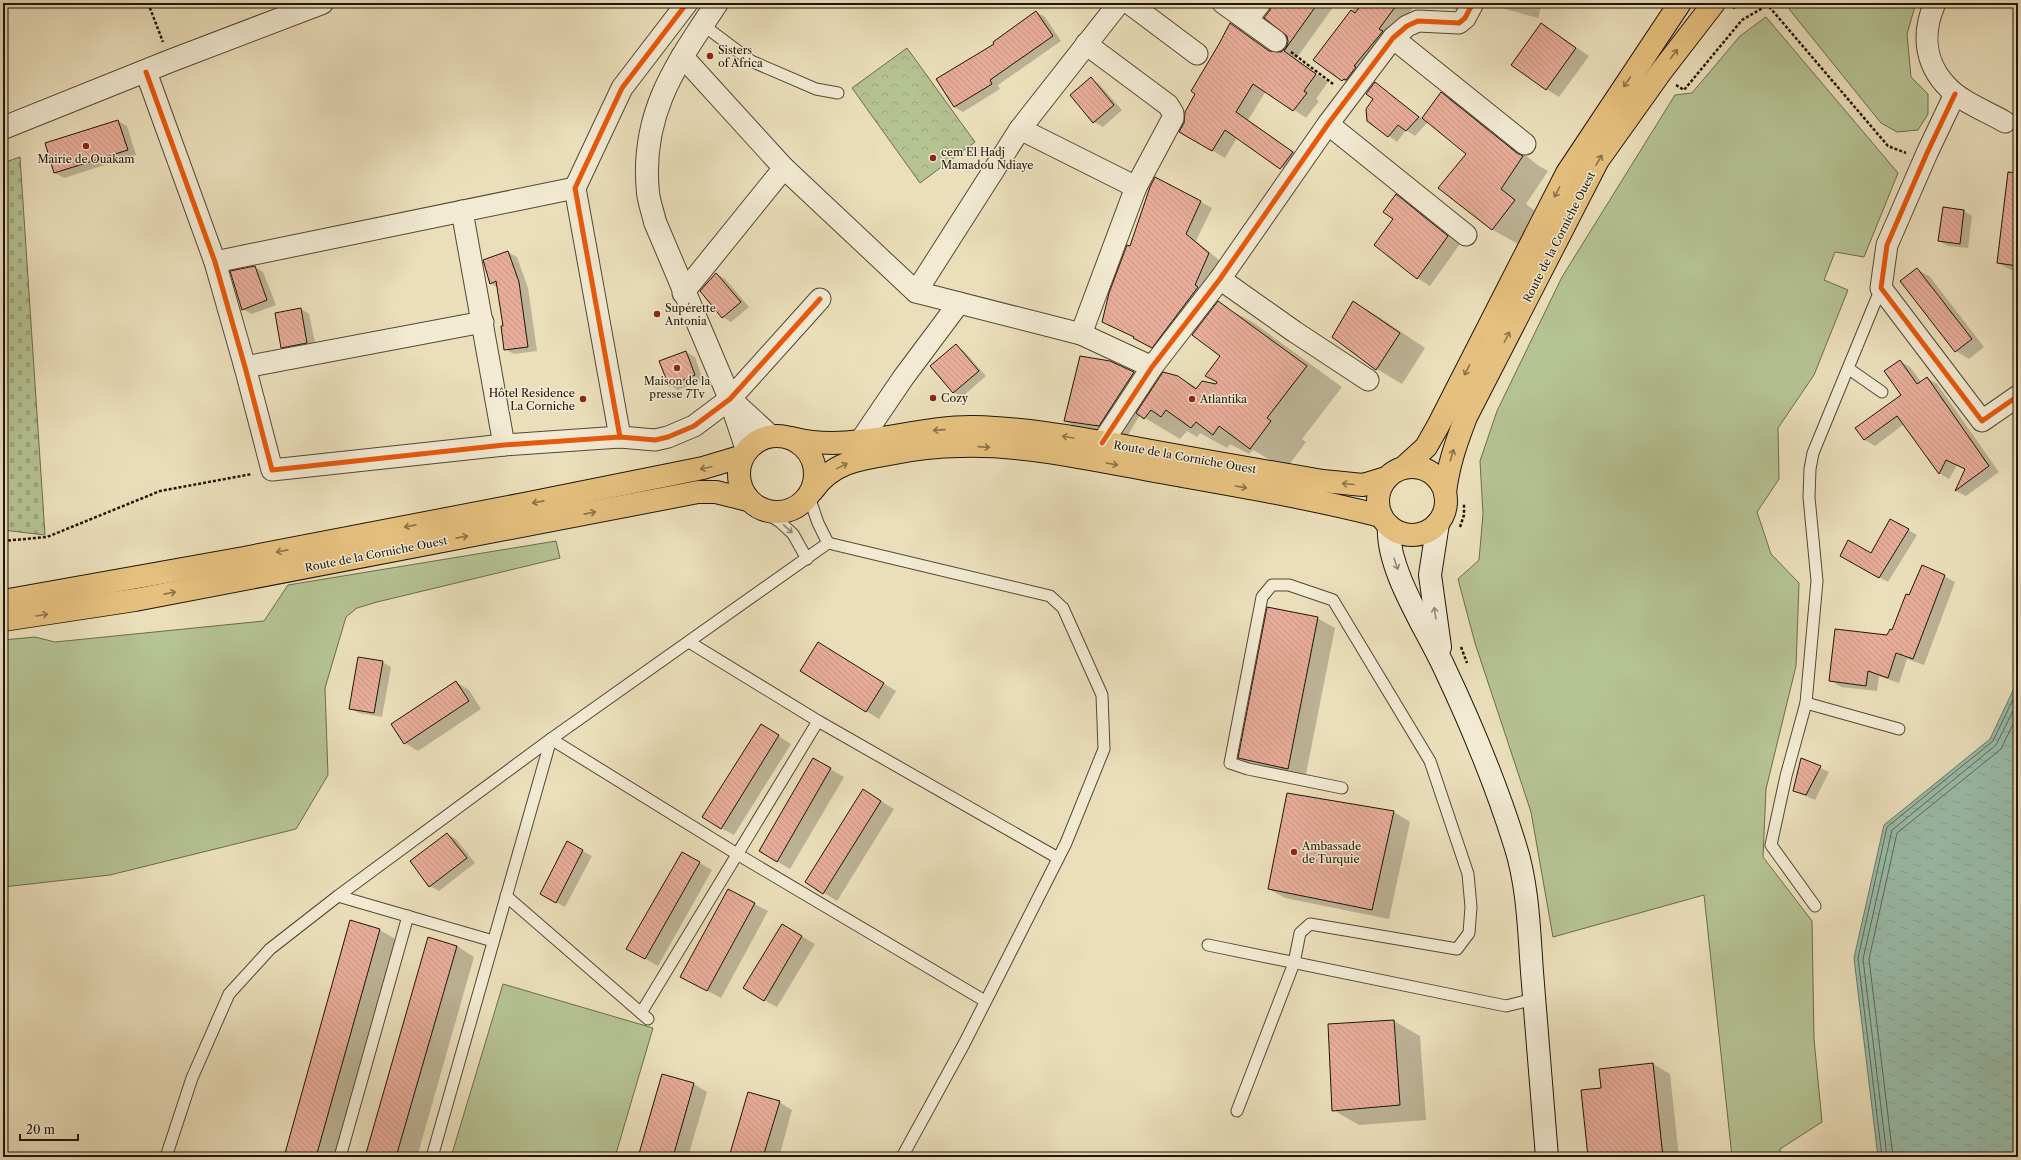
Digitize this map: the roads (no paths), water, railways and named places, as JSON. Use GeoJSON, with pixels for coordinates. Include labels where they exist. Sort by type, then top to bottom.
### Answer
{"type":"FeatureCollection","features":[{"type":"Feature","properties":{"kind":"highway","name":"Route de la Corniche Ouest"},"geometry":{"type":"LineString","coordinates":[[792,438],[820,443],[861,440],[921,431],[974,427],[1033,431],[1323,481],[1363,485],[1395,473],[1426,447],[1567,173],[1680,3]]}},
{"type":"Feature","properties":{"kind":"highway","name":"Route de la Corniche Ouest"},"geometry":{"type":"LineString","coordinates":[[1455,495],[1448,469],[1452,453],[1466,417],[1598,160],[1660,72],[1723,6]]}},
{"type":"Feature","properties":{"kind":"highway"},"geometry":{"type":"LineString","coordinates":[[781,435],[792,438],[802,444],[810,454],[815,465],[816,478],[811,493],[801,504],[792,510],[781,513],[770,512],[754,504],[743,492],[739,478],[740,465],[745,453],[762,439],[770,436],[781,435]]}},
{"type":"Feature","properties":{"kind":"highway","name":"Route de la Corniche Ouest"},"geometry":{"type":"LineString","coordinates":[[811,493],[821,478],[828,472],[854,460],[907,450],[963,446],[1032,450],[1319,500],[1385,521]]}},
{"type":"Feature","properties":{"kind":"highway","name":"Route de la Corniche Ouest"},"geometry":{"type":"LineString","coordinates":[[3,601],[244,558],[517,506],[704,468],[745,453]]}},
{"type":"Feature","properties":{"kind":"highway"},"geometry":{"type":"LineString","coordinates":[[1414,467],[1425,469],[1455,495],[1446,503],[1444,514],[1438,523],[1430,530],[1420,534],[1409,535],[1398,532],[1385,521],[1378,506],[1378,496],[1395,473],[1414,467]]}},
{"type":"Feature","properties":{"kind":"highway","name":"Route de la Corniche Ouest"},"geometry":{"type":"LineString","coordinates":[[3,620],[134,600],[698,492],[716,492],[754,504]]}},
{"type":"Feature","properties":{"kind":"street"},"geometry":{"type":"LineString","coordinates":[[3,128],[146,72],[170,61],[322,3]]}},
{"type":"Feature","properties":{"kind":"street"},"geometry":{"type":"LineString","coordinates":[[620,437],[575,188],[622,88],[687,3]]}},
{"type":"Feature","properties":{"kind":"street"},"geometry":{"type":"LineString","coordinates":[[717,3],[682,56],[664,88],[656,111],[650,138],[648,193],[655,222],[683,293],[730,399],[745,453]]}},
{"type":"Feature","properties":{"kind":"street"},"geometry":{"type":"LineString","coordinates":[[916,292],[1020,129],[1118,3]]}},
{"type":"Feature","properties":{"kind":"street"},"geometry":{"type":"LineString","coordinates":[[1129,3],[1197,54]]}},
{"type":"Feature","properties":{"kind":"street"},"geometry":{"type":"LineString","coordinates":[[1223,3],[1276,41]]}},
{"type":"Feature","properties":{"kind":"street"},"geometry":{"type":"LineString","coordinates":[[1248,20],[1260,3]]}},
{"type":"Feature","properties":{"kind":"street"},"geometry":{"type":"LineString","coordinates":[[1102,443],[1152,367],[1220,279],[1328,124],[1393,38],[1407,26],[1418,21],[1459,23],[1465,18],[1473,3]]}},
{"type":"Feature","properties":{"kind":"street"},"geometry":{"type":"LineString","coordinates":[[1935,3],[1929,17],[1927,39],[1929,58],[1935,73],[1955,94],[2012,125]]}},
{"type":"Feature","properties":{"kind":"street"},"geometry":{"type":"LineString","coordinates":[[1393,38],[1525,144]]}},
{"type":"Feature","properties":{"kind":"street"},"geometry":{"type":"LineString","coordinates":[[1081,334],[1136,187],[1171,122],[1173,113],[1168,105],[1086,44]]}},
{"type":"Feature","properties":{"kind":"street"},"geometry":{"type":"LineString","coordinates":[[682,56],[784,168],[916,292],[1081,334],[1152,367]]}},
{"type":"Feature","properties":{"kind":"street"},"geometry":{"type":"LineString","coordinates":[[146,72],[215,262],[272,470],[504,445],[620,437],[655,440],[668,437],[694,426],[730,399],[820,299]]}},
{"type":"Feature","properties":{"kind":"street"},"geometry":{"type":"LineString","coordinates":[[1955,94],[1927,153],[1887,245],[1881,288],[1982,421],[2018,396]]}},
{"type":"Feature","properties":{"kind":"street"},"geometry":{"type":"LineString","coordinates":[[1328,124],[1466,235]]}},
{"type":"Feature","properties":{"kind":"street"},"geometry":{"type":"LineString","coordinates":[[1020,129],[1136,187]]}},
{"type":"Feature","properties":{"kind":"street"},"geometry":{"type":"LineString","coordinates":[[683,293],[784,168]]}},
{"type":"Feature","properties":{"kind":"street"},"geometry":{"type":"LineString","coordinates":[[215,262],[575,188]]}},
{"type":"Feature","properties":{"kind":"street"},"geometry":{"type":"LineString","coordinates":[[462,211],[504,445]]}},
{"type":"Feature","properties":{"kind":"street"},"geometry":{"type":"LineString","coordinates":[[1220,279],[1294,332],[1368,380]]}},
{"type":"Feature","properties":{"kind":"street"},"geometry":{"type":"LineString","coordinates":[[861,440],[903,378],[959,303]]}},
{"type":"Feature","properties":{"kind":"street"},"geometry":{"type":"LineString","coordinates":[[245,367],[483,322]]}},
{"type":"Feature","properties":{"kind":"street"},"geometry":{"type":"LineString","coordinates":[[730,399],[770,436]]}},
{"type":"Feature","properties":{"kind":"street"},"geometry":{"type":"LineString","coordinates":[[1385,521],[1391,548],[1408,597],[1443,666],[1486,763],[1515,845],[1525,893],[1547,1157]]}},
{"type":"Feature","properties":{"kind":"street"},"geometry":{"type":"LineString","coordinates":[[1438,523],[1430,575],[1443,666]]}},
{"type":"Feature","properties":{"kind":"lane"},"geometry":{"type":"LineString","coordinates":[[703,25],[751,62],[816,89],[838,93]]}},
{"type":"Feature","properties":{"kind":"lane"},"geometry":{"type":"LineString","coordinates":[[1815,906],[1771,845],[1786,776],[1806,703],[1817,581],[1808,497],[1810,469],[1813,454],[1881,288]]}},
{"type":"Feature","properties":{"kind":"lane"},"geometry":{"type":"LineString","coordinates":[[1849,369],[1882,392]]}},
{"type":"Feature","properties":{"kind":"lane"},"geometry":{"type":"LineString","coordinates":[[811,493],[818,523],[828,543]]}},
{"type":"Feature","properties":{"kind":"lane"},"geometry":{"type":"LineString","coordinates":[[754,504],[780,522],[793,534],[806,559]]}},
{"type":"Feature","properties":{"kind":"lane"},"geometry":{"type":"LineString","coordinates":[[166,1157],[192,1078],[229,994],[270,949],[338,896],[551,739],[828,543],[1050,596],[1063,608],[1102,695],[1104,749],[1058,858],[960,1051],[902,1157]]}},
{"type":"Feature","properties":{"kind":"lane"},"geometry":{"type":"LineString","coordinates":[[1238,1111],[1294,963],[1300,933],[1310,924],[1457,949],[1469,933],[1471,907],[1468,874],[1430,761],[1332,600],[1289,585],[1272,585],[1262,597],[1230,763],[1248,769],[1342,788]]}},
{"type":"Feature","properties":{"kind":"lane"},"geometry":{"type":"LineString","coordinates":[[689,642],[818,721],[1058,858]]}},
{"type":"Feature","properties":{"kind":"lane"},"geometry":{"type":"LineString","coordinates":[[1806,703],[1899,729]]}},
{"type":"Feature","properties":{"kind":"lane"},"geometry":{"type":"LineString","coordinates":[[506,896],[644,1016],[737,854],[818,721]]}},
{"type":"Feature","properties":{"kind":"lane"},"geometry":{"type":"LineString","coordinates":[[551,739],[737,854],[986,1001]]}},
{"type":"Feature","properties":{"kind":"lane"},"geometry":{"type":"LineString","coordinates":[[432,1157],[551,739]]}},
{"type":"Feature","properties":{"kind":"lane"},"geometry":{"type":"LineString","coordinates":[[338,896],[493,941]]}},
{"type":"Feature","properties":{"kind":"lane"},"geometry":{"type":"LineString","coordinates":[[340,1157],[408,916]]}},
{"type":"Feature","properties":{"kind":"lane"},"geometry":{"type":"LineString","coordinates":[[1208,945],[1506,1006],[1534,999]]}},
{"type":"Feature","properties":{"kind":"water"},"geometry":{"type":"Polygon","coordinates":[[[2018,680],[2018,1157],[1878,1157],[1854,958],[1884,825],[1990,739],[2018,680]]]}},
{"type":"Feature","properties":{"kind":"place","name":"Sisters of Africa"},"geometry":{"type":"Point","coordinates":[710,56]}},
{"type":"Feature","properties":{"kind":"place","name":"Mairie de Ouakam"},"geometry":{"type":"Point","coordinates":[86,146]}},
{"type":"Feature","properties":{"kind":"place","name":"cem El Hadj Mamadou Ndiaye"},"geometry":{"type":"Point","coordinates":[933,158]}},
{"type":"Feature","properties":{"kind":"place","name":"Supérette Antonia"},"geometry":{"type":"Point","coordinates":[657,314]}},
{"type":"Feature","properties":{"kind":"place","name":"Maison de la presse 7Tv"},"geometry":{"type":"Point","coordinates":[677,368]}},
{"type":"Feature","properties":{"kind":"place","name":"Cozy"},"geometry":{"type":"Point","coordinates":[933,398]}},
{"type":"Feature","properties":{"kind":"place","name":"Hôtel Residence La Corniche"},"geometry":{"type":"Point","coordinates":[583,399]}},
{"type":"Feature","properties":{"kind":"place","name":"Atlantika"},"geometry":{"type":"Point","coordinates":[1192,399]}},
{"type":"Feature","properties":{"kind":"place","name":"Ambassade de Turquie"},"geometry":{"type":"Point","coordinates":[1294,852]}}]}
